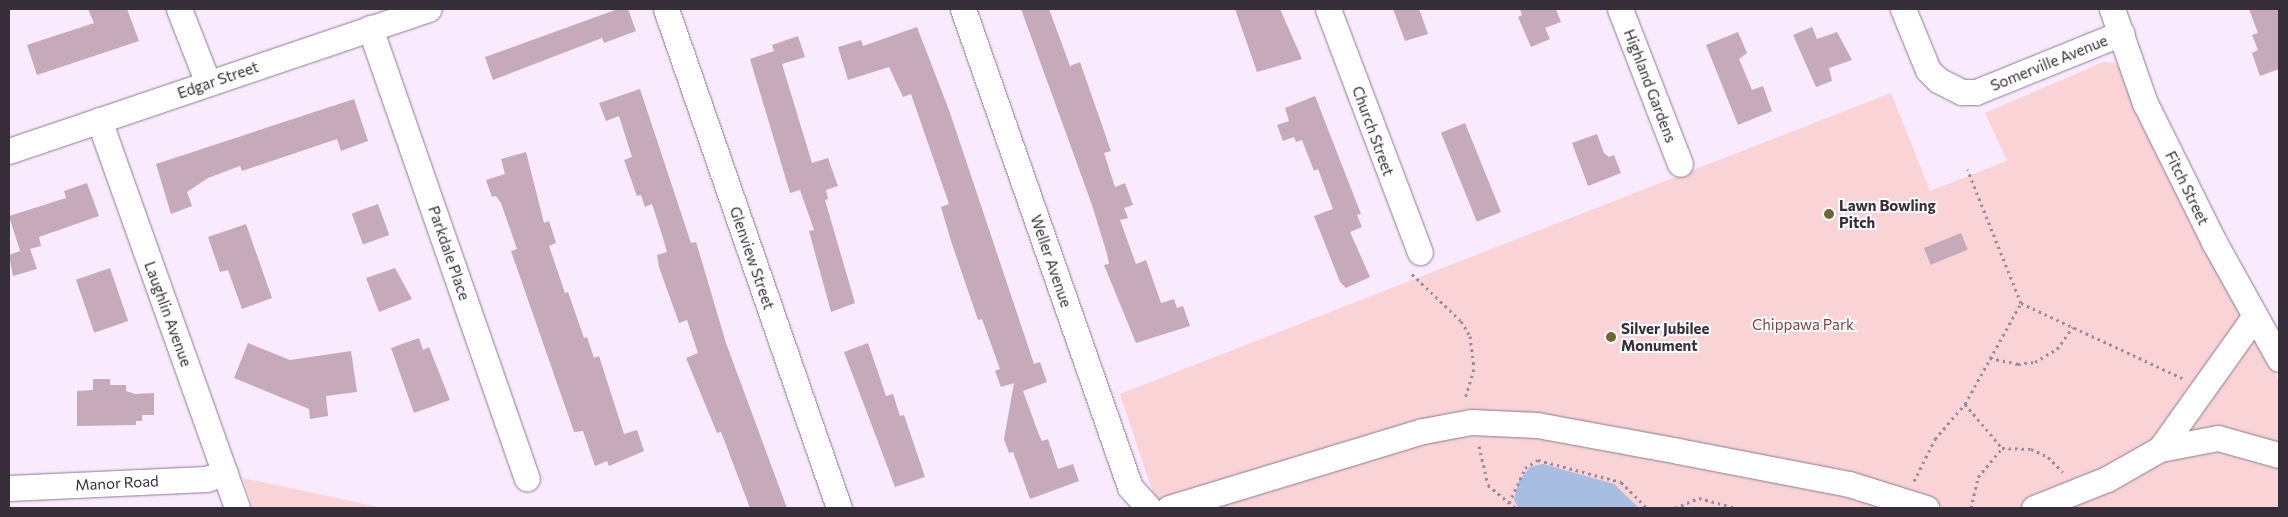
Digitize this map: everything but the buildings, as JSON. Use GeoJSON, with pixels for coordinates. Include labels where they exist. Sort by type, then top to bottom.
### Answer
{"type":"FeatureCollection","features":[{"type":"Feature","properties":{"kind":"street"},"geometry":{"type":"LineString","coordinates":[[179,9],[208,83]]}},
{"type":"Feature","properties":{"kind":"street","name":"Edgar Street"},"geometry":{"type":"LineString","coordinates":[[9,151],[428,9]]}},
{"type":"Feature","properties":{"kind":"street","name":"Glenview Street"},"geometry":{"type":"LineString","coordinates":[[666,9],[839,508]]}},
{"type":"Feature","properties":{"kind":"street","name":"Weller Avenue"},"geometry":{"type":"LineString","coordinates":[[964,9],[1130,488],[1149,508]]}},
{"type":"Feature","properties":{"kind":"street","name":"Church Street"},"geometry":{"type":"LineString","coordinates":[[1328,9],[1415,260]]}},
{"type":"Feature","properties":{"kind":"street","name":"Highland Gardens"},"geometry":{"type":"LineString","coordinates":[[1620,9],[1680,164]]}},
{"type":"Feature","properties":{"kind":"street","name":"Somerville Avenue"},"geometry":{"type":"LineString","coordinates":[[1903,9],[1928,70],[1950,88],[1976,92],[2122,33]]}},
{"type":"Feature","properties":{"kind":"street","name":"Fitch Street"},"geometry":{"type":"LineString","coordinates":[[2112,9],[2145,103],[2279,359]]}},
{"type":"Feature","properties":{"kind":"street","name":"Parkdale Place"},"geometry":{"type":"LineString","coordinates":[[370,28],[526,478]]}},
{"type":"Feature","properties":{"kind":"street","name":"Laughlin Avenue"},"geometry":{"type":"LineString","coordinates":[[99,120],[237,508]]}},
{"type":"Feature","properties":{"kind":"street"},"geometry":{"type":"LineString","coordinates":[[2160,449],[2201,387],[2256,316]]}},
{"type":"Feature","properties":{"kind":"street"},"geometry":{"type":"LineString","coordinates":[[1169,508],[1423,431],[1471,422],[1537,425],[1650,445],[1849,484],[1915,505]]}},
{"type":"Feature","properties":{"kind":"street"},"geometry":{"type":"LineString","coordinates":[[2034,508],[2081,490],[2160,449],[2218,438],[2279,455]]}},
{"type":"Feature","properties":{"kind":"street","name":"Manor Road"},"geometry":{"type":"LineString","coordinates":[[9,488],[206,479],[225,473]]}},
{"type":"Feature","properties":{"kind":"path"},"geometry":{"type":"LineString","coordinates":[[1967,168],[2021,303],[2201,387]]}},
{"type":"Feature","properties":{"kind":"path"},"geometry":{"type":"LineString","coordinates":[[1415,260],[1470,336],[1474,369],[1464,403],[1488,485],[1515,508]]}},
{"type":"Feature","properties":{"kind":"path"},"geometry":{"type":"LineString","coordinates":[[1915,505],[1935,439],[1965,404],[2021,303]]}},
{"type":"Feature","properties":{"kind":"path"},"geometry":{"type":"LineString","coordinates":[[1990,358],[2018,364],[2035,362],[2057,348],[2072,327]]}},
{"type":"Feature","properties":{"kind":"path"},"geometry":{"type":"LineString","coordinates":[[1965,404],[2002,448]]}},
{"type":"Feature","properties":{"kind":"path"},"geometry":{"type":"LineString","coordinates":[[1971,508],[1978,477],[2002,448],[2017,446],[2048,457],[2081,490]]}},
{"type":"Feature","properties":{"kind":"path"},"geometry":{"type":"LineString","coordinates":[[1510,503],[1525,468],[1538,460],[1561,463],[1621,482],[1647,508]]}},
{"type":"Feature","properties":{"kind":"path"},"geometry":{"type":"LineString","coordinates":[[1675,508],[1699,498],[1737,508]]}},
{"type":"Feature","properties":{"kind":"green space","name":"Chippawa Park"},"geometry":{"type":"Polygon","coordinates":[[[2103,62],[2114,63],[2123,71],[2140,114],[2279,381],[2279,508],[1158,508],[1120,394],[1891,93],[1930,191],[2007,161],[1985,113],[2103,62]]]}},
{"type":"Feature","properties":{"kind":"green space"},"geometry":{"type":"Polygon","coordinates":[[[243,478],[383,508],[253,508],[243,478]]]}},
{"type":"Feature","properties":{"kind":"water"},"geometry":{"type":"Polygon","coordinates":[[[1543,464],[1614,484],[1639,508],[1518,508],[1514,499],[1519,481],[1530,467],[1543,464]]]}},
{"type":"Feature","properties":{"kind":"place","name":"Lawn Bowling Pitch"},"geometry":{"type":"Point","coordinates":[1829,214]}},
{"type":"Feature","properties":{"kind":"place","name":"Silver Jubilee Monument"},"geometry":{"type":"Point","coordinates":[1611,337]}}]}
